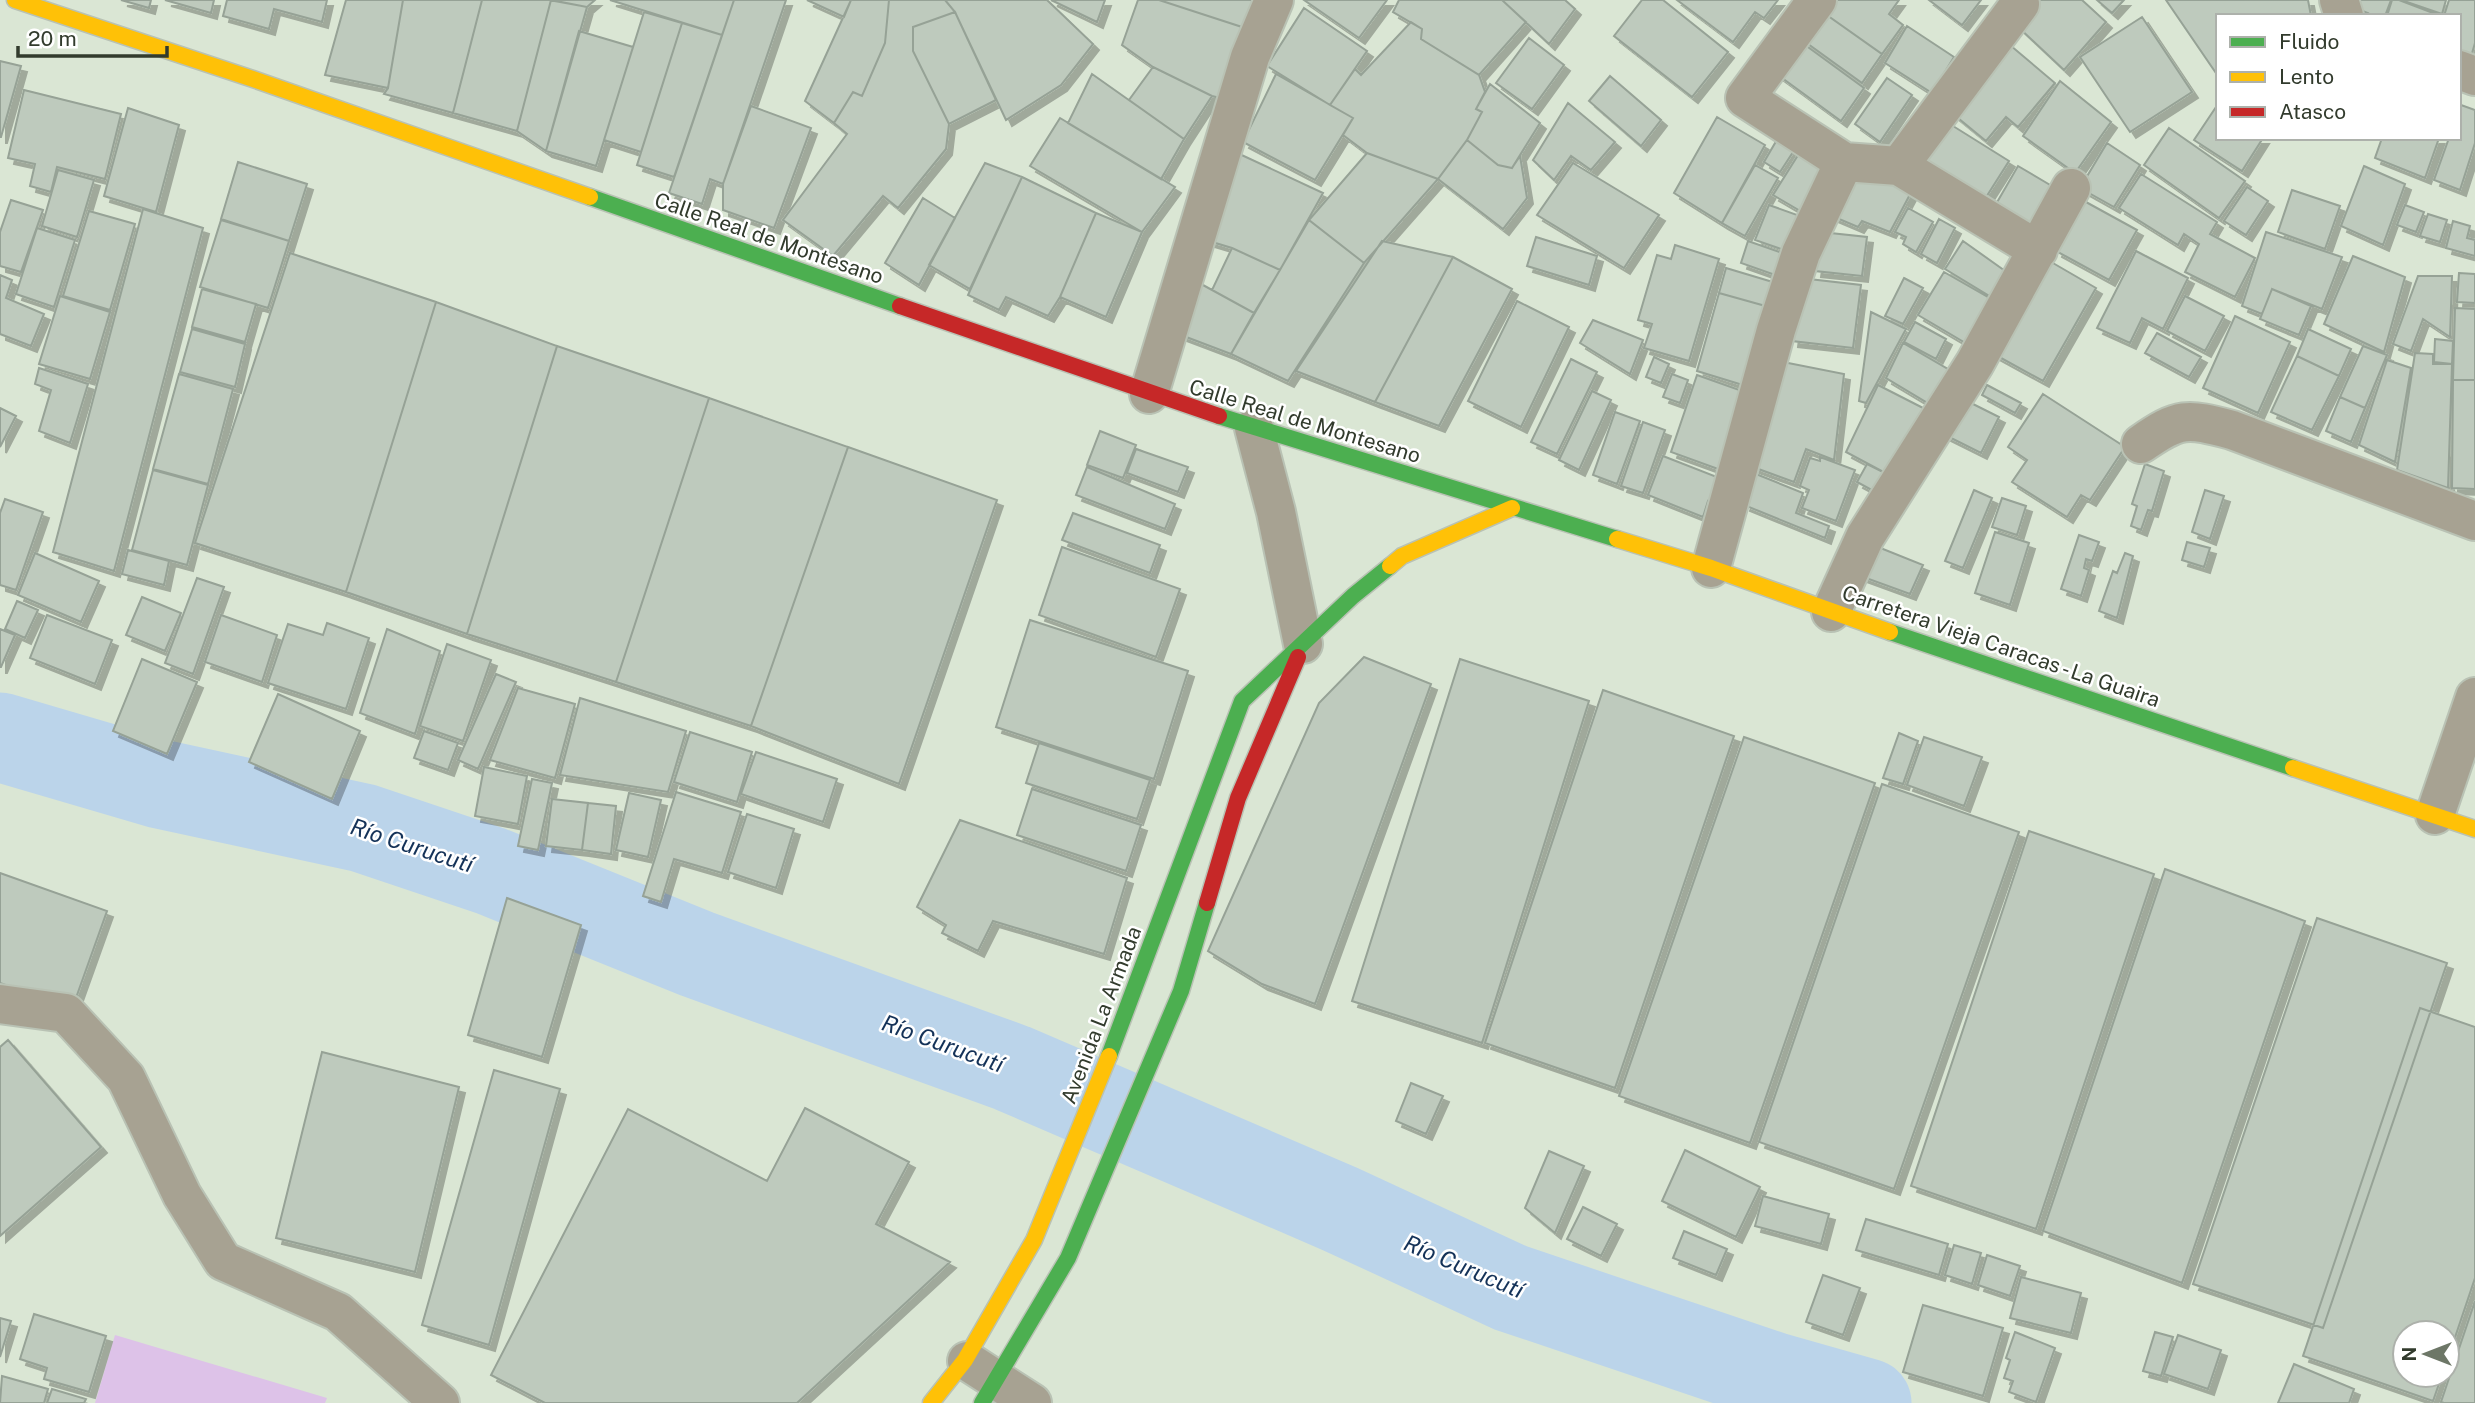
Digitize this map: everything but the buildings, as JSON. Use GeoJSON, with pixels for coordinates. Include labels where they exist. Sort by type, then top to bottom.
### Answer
{"type":"FeatureCollection","features":[{"type":"Feature","properties":{"kind":"main road","name":"Calle Real de Montesano"},"geometry":{"type":"LineString","coordinates":[[15,0],[267,84],[1149,394],[1512,508]]}},
{"type":"Feature","properties":{"kind":"main road","name":"Carretera Vieja Caracas - La Guaira"},"geometry":{"type":"LineString","coordinates":[[1512,508],[1711,568],[1831,612],[2475,829]]}},
{"type":"Feature","properties":{"kind":"main road","name":"Avenida La Armada"},"geometry":{"type":"LineString","coordinates":[[931,1403],[965,1360],[1034,1240],[1141,976],[1242,701],[1402,556],[1512,508]]}},
{"type":"Feature","properties":{"kind":"main road","name":"Avenida La Armada"},"geometry":{"type":"LineString","coordinates":[[990,1392],[1068,1258],[1181,991],[1238,798],[1303,644]]}},
{"type":"Feature","properties":{"kind":"street"},"geometry":{"type":"LineString","coordinates":[[1149,394],[1250,57],[1274,0]]}},
{"type":"Feature","properties":{"kind":"street"},"geometry":{"type":"LineString","coordinates":[[1817,0],[1745,98],[1844,162],[1899,166],[2038,250]]}},
{"type":"Feature","properties":{"kind":"street"},"geometry":{"type":"LineString","coordinates":[[1899,166],[2020,4]]}},
{"type":"Feature","properties":{"kind":"street"},"geometry":{"type":"LineString","coordinates":[[1711,568],[1780,317],[1801,253],[1844,162]]}},
{"type":"Feature","properties":{"kind":"street"},"geometry":{"type":"LineString","coordinates":[[1831,612],[1865,537],[1975,363],[2071,188]]}},
{"type":"Feature","properties":{"kind":"street"},"geometry":{"type":"LineString","coordinates":[[2141,444],[2170,424],[2199,421],[2232,430],[2475,521]]}},
{"type":"Feature","properties":{"kind":"street"},"geometry":{"type":"LineString","coordinates":[[1254,428],[1276,512],[1303,644]]}},
{"type":"Feature","properties":{"kind":"street"},"geometry":{"type":"LineString","coordinates":[[2435,815],[2475,697]]}},
{"type":"Feature","properties":{"kind":"street"},"geometry":{"type":"LineString","coordinates":[[0,1004],[66,1013],[126,1078],[182,1195],[223,1261],[338,1312],[440,1403]]}},
{"type":"Feature","properties":{"kind":"street"},"geometry":{"type":"LineString","coordinates":[[965,1360],[990,1392],[1032,1403]]}},
{"type":"Feature","properties":{"kind":"shaded area"},"geometry":{"type":"Polygon","coordinates":[[[115,1335],[327,1398],[325,1403],[95,1403],[115,1335]]]}},
{"type":"Feature","properties":{"kind":"waterway","name":"Río Curucutí"},"geometry":{"type":"LineString","coordinates":[[0,737],[160,784],[363,828],[491,871],[697,954],[1012,1068],[1340,1209],[1511,1288],[1772,1376],[1867,1403]]}},
{"type":"Feature","properties":{"kind":"traffic: fast"},"geometry":{"type":"LineString","coordinates":[[590,197],[900,306]]}},
{"type":"Feature","properties":{"kind":"traffic: fast"},"geometry":{"type":"LineString","coordinates":[[1219,416],[1617,539]]}},
{"type":"Feature","properties":{"kind":"traffic: fast"},"geometry":{"type":"LineString","coordinates":[[1109,1056],[1242,701],[1353,596],[1390,566]]}},
{"type":"Feature","properties":{"kind":"traffic: fast"},"geometry":{"type":"LineString","coordinates":[[1890,632],[2293,768]]}},
{"type":"Feature","properties":{"kind":"traffic: fast"},"geometry":{"type":"LineString","coordinates":[[982,1403],[1068,1258],[1181,991],[1207,903]]}},
{"type":"Feature","properties":{"kind":"traffic: slow"},"geometry":{"type":"LineString","coordinates":[[15,0],[253,79],[590,197]]}},
{"type":"Feature","properties":{"kind":"traffic: slow"},"geometry":{"type":"LineString","coordinates":[[1390,566],[1402,556],[1512,508]]}},
{"type":"Feature","properties":{"kind":"traffic: slow"},"geometry":{"type":"LineString","coordinates":[[1617,539],[1711,568],[1890,632]]}},
{"type":"Feature","properties":{"kind":"traffic: slow"},"geometry":{"type":"LineString","coordinates":[[2293,768],[2475,829]]}},
{"type":"Feature","properties":{"kind":"traffic: slow"},"geometry":{"type":"LineString","coordinates":[[931,1403],[965,1360],[1034,1240],[1109,1056]]}},
{"type":"Feature","properties":{"kind":"traffic: jam"},"geometry":{"type":"LineString","coordinates":[[900,306],[1219,416]]}},
{"type":"Feature","properties":{"kind":"traffic: jam"},"geometry":{"type":"LineString","coordinates":[[1207,903],[1238,798],[1298,657]]}}]}
